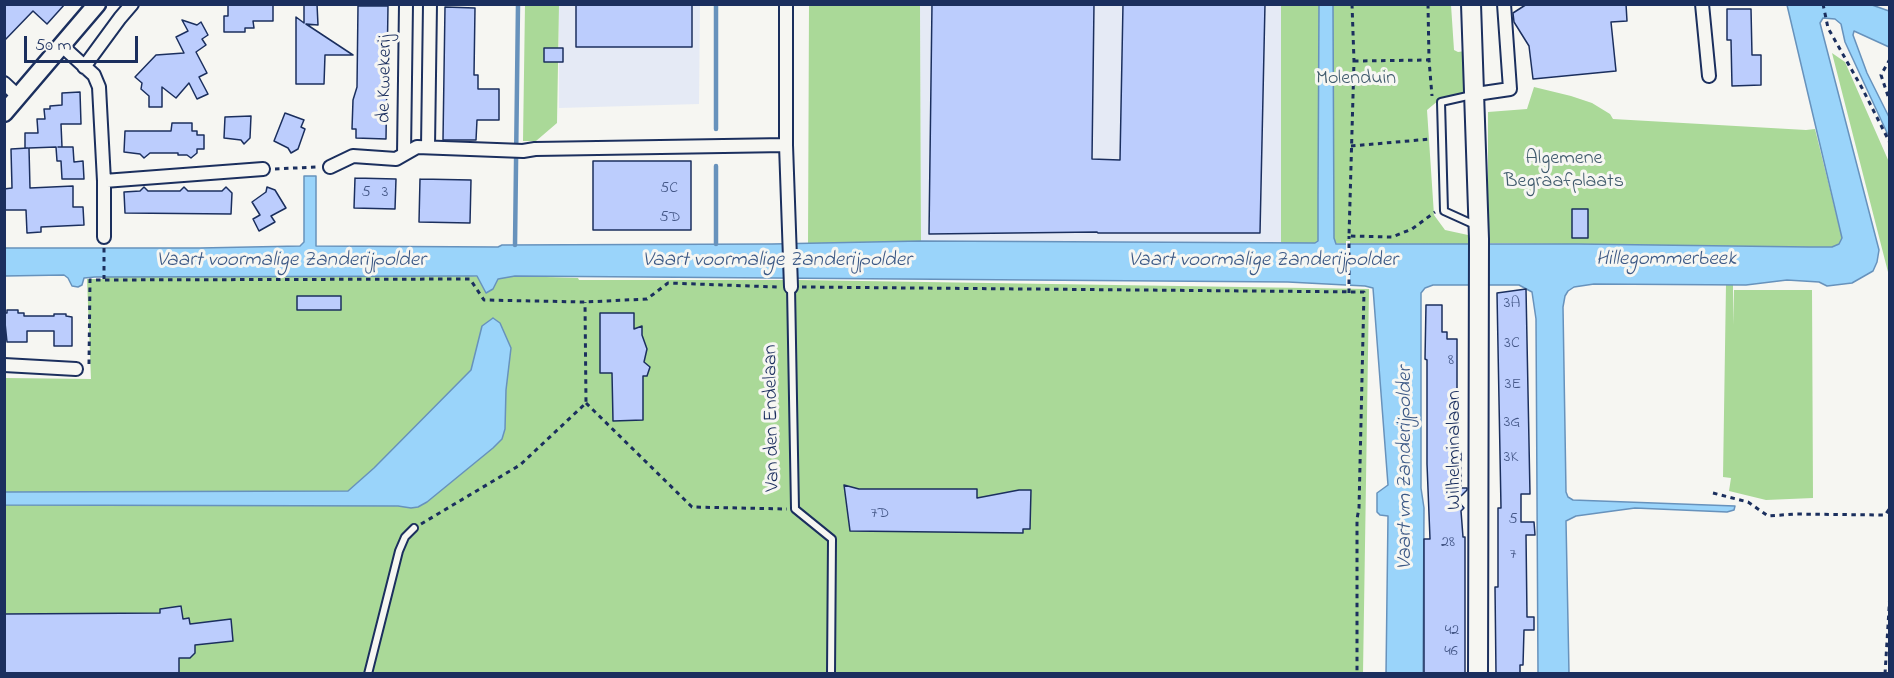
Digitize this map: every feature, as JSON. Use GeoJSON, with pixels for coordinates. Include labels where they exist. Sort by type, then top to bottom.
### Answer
{"type":"FeatureCollection","features":[{"type":"Feature","properties":{"kind":"main road","name":"Wilhelminalaan"},"geometry":{"type":"LineString","coordinates":[[1471,4],[1476,94],[1479,232],[1478,674]]}},
{"type":"Feature","properties":{"kind":"street"},"geometry":{"type":"LineString","coordinates":[[4,113],[97,4]]}},
{"type":"Feature","properties":{"kind":"street"},"geometry":{"type":"LineString","coordinates":[[84,67],[132,4]]}},
{"type":"Feature","properties":{"kind":"street","name":"de Kwekerij"},"geometry":{"type":"LineString","coordinates":[[404,154],[406,4]]}},
{"type":"Feature","properties":{"kind":"street"},"geometry":{"type":"LineString","coordinates":[[428,147],[430,4]]}},
{"type":"Feature","properties":{"kind":"street","name":"Van den Endelaan"},"geometry":{"type":"LineString","coordinates":[[786,4],[786,145],[791,287]]}},
{"type":"Feature","properties":{"kind":"street"},"geometry":{"type":"LineString","coordinates":[[1476,94],[1510,89],[1504,4]]}},
{"type":"Feature","properties":{"kind":"street"},"geometry":{"type":"LineString","coordinates":[[1702,4],[1709,76]]}},
{"type":"Feature","properties":{"kind":"street"},"geometry":{"type":"LineString","coordinates":[[61,45],[94,75],[99,87],[104,181],[104,237]]}},
{"type":"Feature","properties":{"kind":"street"},"geometry":{"type":"LineString","coordinates":[[4,83],[20,97]]}},
{"type":"Feature","properties":{"kind":"street"},"geometry":{"type":"LineString","coordinates":[[330,167],[353,156],[396,159],[417,147],[523,151],[568,148],[786,145]]}},
{"type":"Feature","properties":{"kind":"street"},"geometry":{"type":"LineString","coordinates":[[104,181],[263,169]]}},
{"type":"Feature","properties":{"kind":"street"},"geometry":{"type":"LineString","coordinates":[[4,365],[76,369]]}},
{"type":"Feature","properties":{"kind":"lane"},"geometry":{"type":"LineString","coordinates":[[1476,94],[1441,102],[1444,211],[1479,232]]}},
{"type":"Feature","properties":{"kind":"lane","name":"Van den Endelaan"},"geometry":{"type":"LineString","coordinates":[[791,287],[795,509],[832,539],[831,674]]}},
{"type":"Feature","properties":{"kind":"lane"},"geometry":{"type":"LineString","coordinates":[[368,674],[399,551],[405,537],[414,528]]}},
{"type":"Feature","properties":{"kind":"path"},"geometry":{"type":"LineString","coordinates":[[1348,291],[1352,4]]}},
{"type":"Feature","properties":{"kind":"path"},"geometry":{"type":"LineString","coordinates":[[1428,4],[1432,101],[1441,102]]}},
{"type":"Feature","properties":{"kind":"path"},"geometry":{"type":"LineString","coordinates":[[1823,4],[1828,28],[1890,143]]}},
{"type":"Feature","properties":{"kind":"path"},"geometry":{"type":"LineString","coordinates":[[1890,59],[1881,75],[1890,102]]}},
{"type":"Feature","properties":{"kind":"path"},"geometry":{"type":"LineString","coordinates":[[1353,61],[1429,60]]}},
{"type":"Feature","properties":{"kind":"path"},"geometry":{"type":"LineString","coordinates":[[1432,129],[1432,150]]}},
{"type":"Feature","properties":{"kind":"path"},"geometry":{"type":"LineString","coordinates":[[1351,146],[1431,139]]}},
{"type":"Feature","properties":{"kind":"path"},"geometry":{"type":"LineString","coordinates":[[263,169],[330,167]]}},
{"type":"Feature","properties":{"kind":"path"},"geometry":{"type":"LineString","coordinates":[[1349,237],[1392,237],[1412,229],[1435,212]]}},
{"type":"Feature","properties":{"kind":"path"},"geometry":{"type":"LineString","coordinates":[[104,237],[104,279]]}},
{"type":"Feature","properties":{"kind":"path"},"geometry":{"type":"LineString","coordinates":[[76,369],[89,368],[90,280],[104,279],[470,279],[484,300],[585,302],[647,298],[668,282],[791,287],[1364,292],[1357,519],[1358,674]]}},
{"type":"Feature","properties":{"kind":"path"},"geometry":{"type":"LineString","coordinates":[[585,302],[586,403],[692,507],[795,509]]}},
{"type":"Feature","properties":{"kind":"path"},"geometry":{"type":"LineString","coordinates":[[414,528],[520,465],[586,403]]}},
{"type":"Feature","properties":{"kind":"path"},"geometry":{"type":"LineString","coordinates":[[1713,493],[1748,502],[1768,516],[1885,515],[1889,510]]}},
{"type":"Feature","properties":{"kind":"path"},"geometry":{"type":"LineString","coordinates":[[1885,674],[1890,593]]}},
{"type":"Feature","properties":{"kind":"shaded area"},"geometry":{"type":"Polygon","coordinates":[[[559,5],[700,5],[699,104],[559,108],[559,5]]]}},
{"type":"Feature","properties":{"kind":"shaded area"},"geometry":{"type":"Polygon","coordinates":[[[920,5],[1281,5],[1281,243],[921,241],[920,5]]]}},
{"type":"Feature","properties":{"kind":"green space"},"geometry":{"type":"Polygon","coordinates":[[[525,5],[559,5],[557,123],[536,141],[523,141],[525,5]]]}},
{"type":"Feature","properties":{"kind":"green space"},"geometry":{"type":"Polygon","coordinates":[[[809,5],[920,5],[921,241],[808,244],[809,5]]]}},
{"type":"Feature","properties":{"kind":"green space","name":"Molenduin"},"geometry":{"type":"Polygon","coordinates":[[[1281,5],[1451,5],[1454,50],[1465,51],[1466,94],[1439,100],[1427,110],[1434,215],[1445,230],[1468,235],[1468,244],[1281,243],[1281,5]]]}},
{"type":"Feature","properties":{"kind":"green space"},"geometry":{"type":"Polygon","coordinates":[[[1832,53],[1845,62],[1889,162],[1889,276],[1832,53]]]}},
{"type":"Feature","properties":{"kind":"green space","name":"Algemene Begraafplaats"},"geometry":{"type":"Polygon","coordinates":[[[1534,87],[1592,103],[1610,114],[1613,119],[1815,129],[1842,238],[1839,244],[1832,247],[1809,247],[1488,243],[1488,112],[1527,109],[1534,87]]]}},
{"type":"Feature","properties":{"kind":"green space"},"geometry":{"type":"Polygon","coordinates":[[[104,276],[471,276],[498,279],[515,276],[578,278],[579,280],[798,280],[1369,289],[1363,673],[5,674],[5,378],[91,379],[87,279],[103,279],[104,276]]]}},
{"type":"Feature","properties":{"kind":"green space"},"geometry":{"type":"Polygon","coordinates":[[[1726,284],[1733,284],[1733,325],[1734,290],[1812,290],[1813,498],[1766,500],[1729,491],[1731,478],[1723,477],[1726,284]]]}},
{"type":"Feature","properties":{"kind":"water"},"geometry":{"type":"Polygon","coordinates":[[[1319,4],[1333,5],[1334,238],[1336,244],[1832,247],[1839,244],[1842,238],[1787,5],[1872,5],[1889,11],[1889,47],[1854,31],[1853,35],[1867,73],[1889,117],[1889,137],[1845,42],[1841,24],[1835,19],[1823,18],[1820,23],[1879,250],[1873,271],[1852,283],[1827,286],[1819,282],[1787,280],[1746,285],[1594,284],[1574,287],[1565,296],[1563,307],[1566,492],[1568,497],[1573,500],[1735,506],[1734,510],[1727,512],[1635,508],[1576,516],[1566,521],[1569,673],[1538,673],[1536,319],[1532,292],[1519,285],[1433,285],[1425,288],[1421,293],[1421,488],[1424,508],[1423,673],[1386,674],[1388,516],[1377,512],[1377,493],[1388,485],[1373,288],[1288,282],[515,276],[498,279],[493,289],[486,293],[477,276],[95,277],[84,278],[82,285],[78,287],[72,286],[64,275],[5,276],[5,248],[300,246],[304,242],[304,176],[316,176],[316,246],[498,247],[502,245],[921,241],[1315,243],[1318,241],[1319,4]]]}},
{"type":"Feature","properties":{"kind":"water"},"geometry":{"type":"Polygon","coordinates":[[[493,318],[500,323],[511,348],[506,390],[505,429],[502,439],[418,507],[5,505],[5,492],[348,491],[374,468],[471,370],[482,326],[493,318]]]}},
{"type":"Feature","properties":{"kind":"pier"},"geometry":{"type":"Polygon","coordinates":[[[1346,241],[1350,241],[1350,288],[1346,288],[1346,241]]]}},
{"type":"Feature","properties":{"kind":"building"},"geometry":{"type":"Polygon","coordinates":[[[4,4],[65,4],[47,24],[33,11],[4,41],[4,4]]]}},
{"type":"Feature","properties":{"kind":"building"},"geometry":{"type":"Polygon","coordinates":[[[228,4],[273,4],[273,21],[253,21],[254,28],[245,28],[245,32],[224,32],[224,16],[228,16],[228,4]]]}},
{"type":"Feature","properties":{"kind":"building"},"geometry":{"type":"Polygon","coordinates":[[[304,4],[317,4],[318,25],[306,24],[353,55],[325,55],[324,84],[296,84],[296,17],[304,23],[304,4]]]}},
{"type":"Feature","properties":{"kind":"building"},"geometry":{"type":"Polygon","coordinates":[[[576,4],[692,4],[692,47],[576,47],[576,4]]]}},
{"type":"Feature","properties":{"kind":"building"},"geometry":{"type":"Polygon","coordinates":[[[932,4],[1094,4],[1092,159],[1120,160],[1123,4],[1265,4],[1260,233],[929,234],[932,4]]]}},
{"type":"Feature","properties":{"kind":"building"},"geometry":{"type":"Polygon","coordinates":[[[1527,4],[1626,4],[1627,21],[1611,22],[1616,71],[1533,79],[1529,46],[1514,22],[1513,13],[1527,4]]]}},
{"type":"Feature","properties":{"kind":"building"},"geometry":{"type":"Polygon","coordinates":[[[358,6],[388,6],[386,139],[356,138],[356,129],[352,129],[353,100],[357,87],[358,6]]]}},
{"type":"Feature","properties":{"kind":"building"},"geometry":{"type":"Polygon","coordinates":[[[445,7],[475,8],[474,75],[478,75],[478,89],[499,89],[499,120],[477,120],[476,140],[443,140],[445,7]]]}},
{"type":"Feature","properties":{"kind":"building"},"geometry":{"type":"Polygon","coordinates":[[[1727,9],[1751,9],[1752,55],[1761,55],[1761,85],[1732,86],[1731,40],[1727,40],[1727,9]]]}},
{"type":"Feature","properties":{"kind":"building"},"geometry":{"type":"Polygon","coordinates":[[[182,20],[197,25],[201,22],[208,35],[202,39],[206,45],[196,52],[207,73],[199,77],[208,94],[197,99],[189,83],[176,98],[162,87],[162,107],[149,107],[149,96],[141,89],[142,83],[135,77],[156,55],[184,53],[176,37],[188,31],[182,20]]]}},
{"type":"Feature","properties":{"kind":"building"},"geometry":{"type":"Polygon","coordinates":[[[544,48],[563,48],[563,62],[544,62],[544,48]]]}},
{"type":"Feature","properties":{"kind":"building"},"geometry":{"type":"Polygon","coordinates":[[[80,92],[81,124],[61,124],[62,147],[73,147],[74,162],[83,161],[84,179],[62,179],[61,161],[57,161],[56,147],[29,148],[30,188],[73,186],[73,207],[83,207],[84,225],[41,227],[41,232],[27,233],[26,210],[4,210],[4,189],[12,188],[11,149],[28,148],[25,148],[25,133],[38,133],[37,119],[45,119],[44,109],[62,105],[62,93],[80,92]]]}},
{"type":"Feature","properties":{"kind":"building"},"geometry":{"type":"Polygon","coordinates":[[[285,113],[304,120],[301,127],[305,129],[298,149],[291,153],[288,148],[274,141],[285,113]]]}},
{"type":"Feature","properties":{"kind":"building"},"geometry":{"type":"Polygon","coordinates":[[[251,116],[250,138],[244,144],[241,140],[224,138],[225,117],[251,116]]]}},
{"type":"Feature","properties":{"kind":"building"},"geometry":{"type":"Polygon","coordinates":[[[172,123],[192,123],[192,131],[197,131],[197,135],[204,135],[204,149],[197,149],[197,153],[191,158],[187,155],[178,155],[178,153],[150,153],[144,158],[140,154],[124,152],[125,131],[171,131],[172,123]]]}},
{"type":"Feature","properties":{"kind":"building"},"geometry":{"type":"Polygon","coordinates":[[[593,161],[691,161],[691,230],[593,230],[593,161]]]}},
{"type":"Feature","properties":{"kind":"building"},"geometry":{"type":"Polygon","coordinates":[[[355,178],[396,179],[395,209],[354,208],[355,178]]]}},
{"type":"Feature","properties":{"kind":"building"},"geometry":{"type":"Polygon","coordinates":[[[420,179],[471,180],[470,223],[419,222],[420,179]]]}},
{"type":"Feature","properties":{"kind":"building"},"geometry":{"type":"Polygon","coordinates":[[[144,187],[148,191],[180,191],[184,187],[188,191],[222,191],[226,187],[232,193],[231,214],[125,213],[124,192],[140,191],[144,187]]]}},
{"type":"Feature","properties":{"kind":"building"},"geometry":{"type":"Polygon","coordinates":[[[267,187],[275,190],[286,208],[271,216],[275,222],[259,231],[253,219],[260,215],[252,202],[266,192],[267,187]]]}},
{"type":"Feature","properties":{"kind":"building"},"geometry":{"type":"Polygon","coordinates":[[[1572,209],[1588,209],[1588,238],[1572,238],[1572,209]]]}},
{"type":"Feature","properties":{"kind":"building"},"geometry":{"type":"Polygon","coordinates":[[[1526,289],[1530,494],[1521,494],[1521,522],[1534,522],[1535,535],[1526,535],[1527,617],[1534,617],[1534,630],[1524,630],[1523,665],[1520,665],[1520,674],[1496,674],[1495,587],[1498,587],[1498,508],[1501,508],[1497,293],[1526,289]]]}},
{"type":"Feature","properties":{"kind":"building"},"geometry":{"type":"Polygon","coordinates":[[[297,296],[341,296],[341,310],[297,310],[297,296]]]}},
{"type":"Feature","properties":{"kind":"building"},"geometry":{"type":"Polygon","coordinates":[[[1426,305],[1442,305],[1442,332],[1447,332],[1447,339],[1457,339],[1457,451],[1461,451],[1461,488],[1467,488],[1457,500],[1464,508],[1461,511],[1463,537],[1465,537],[1465,674],[1424,674],[1424,539],[1430,539],[1427,360],[1425,359],[1426,305]]]}},
{"type":"Feature","properties":{"kind":"building"},"geometry":{"type":"Polygon","coordinates":[[[7,310],[18,310],[18,313],[24,313],[24,316],[66,314],[72,317],[72,346],[54,346],[54,331],[27,331],[27,342],[7,342],[4,313],[7,313],[7,310]]]}},
{"type":"Feature","properties":{"kind":"building"},"geometry":{"type":"Polygon","coordinates":[[[600,313],[634,313],[634,329],[642,326],[642,335],[647,349],[644,362],[650,367],[647,376],[643,376],[643,420],[613,421],[612,373],[600,373],[600,313]]]}},
{"type":"Feature","properties":{"kind":"building"},"geometry":{"type":"Polygon","coordinates":[[[844,485],[859,489],[977,489],[977,498],[1031,490],[1030,529],[1023,529],[1023,533],[850,531],[844,485]]]}},
{"type":"Feature","properties":{"kind":"building"},"geometry":{"type":"Polygon","coordinates":[[[181,606],[183,619],[189,618],[190,624],[231,619],[233,641],[195,645],[195,653],[190,658],[179,658],[179,674],[4,674],[4,614],[160,613],[160,609],[181,606]]]}},
{"type":"Feature","properties":{"kind":"waterway"},"geometry":{"type":"LineString","coordinates":[[515,245],[518,4]]}},
{"type":"Feature","properties":{"kind":"waterway"},"geometry":{"type":"LineString","coordinates":[[716,4],[716,129]]}},
{"type":"Feature","properties":{"kind":"waterway","name":"Vaart voormalige Zanderijpolder"},"geometry":{"type":"LineString","coordinates":[[716,166],[716,244]]}},
{"type":"Feature","properties":{"kind":"water label","name":"Hillegommerbeek"},"geometry":{"type":"Point","coordinates":[1666,261]}},
{"type":"Feature","properties":{"kind":"water label","name":"Vaart vm Zanderijpolder"},"geometry":{"type":"Point","coordinates":[1407,468]}}]}
